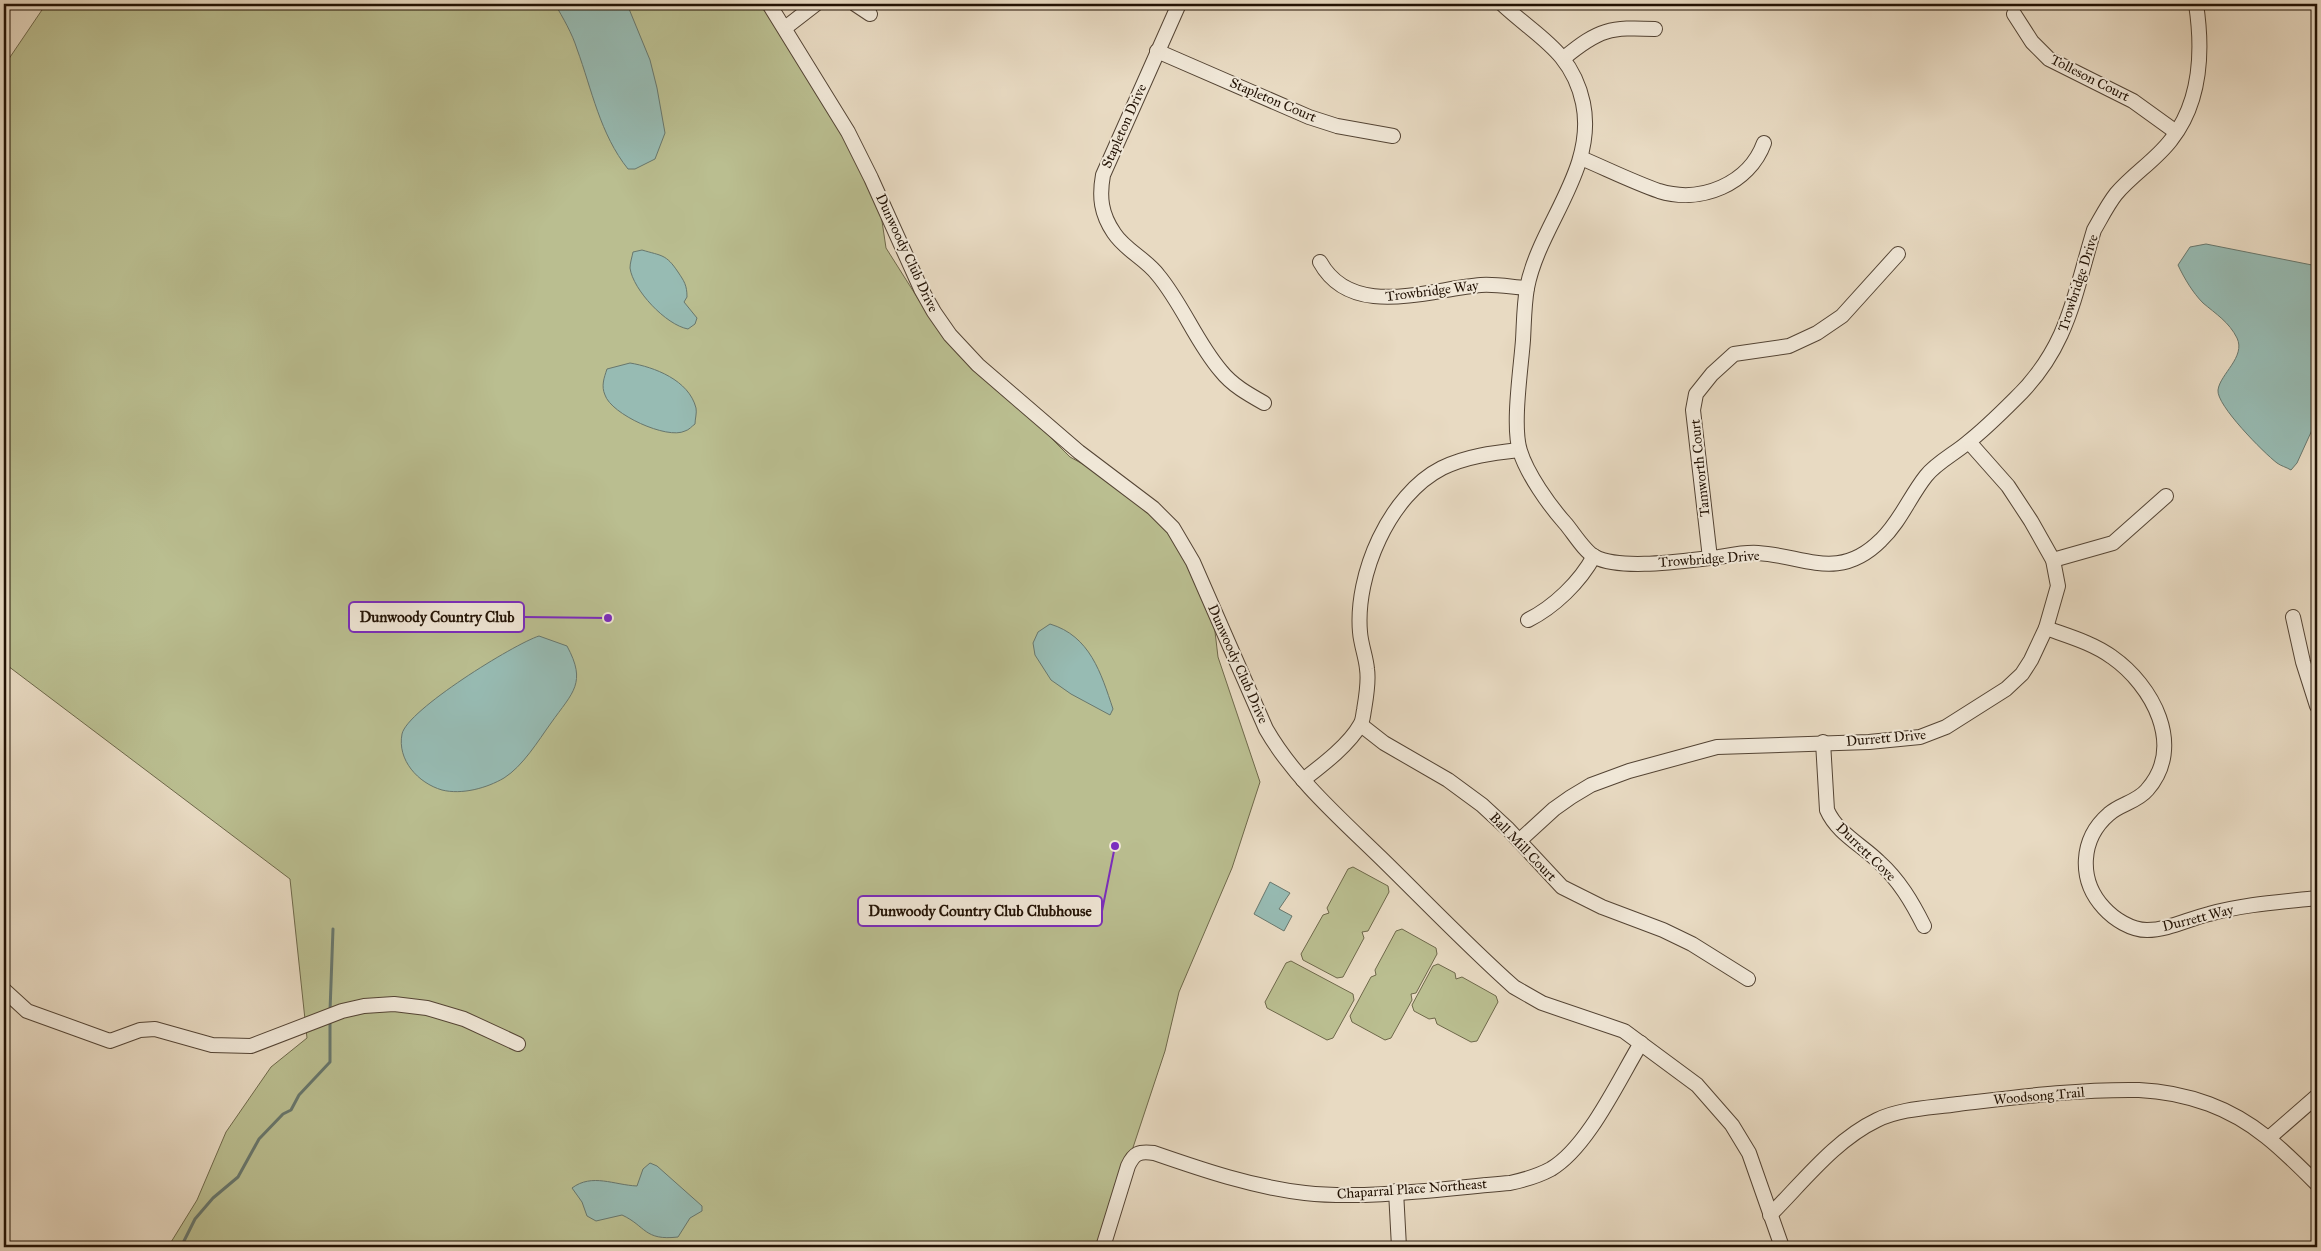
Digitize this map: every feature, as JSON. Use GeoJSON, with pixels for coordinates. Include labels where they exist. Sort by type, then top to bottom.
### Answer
{"type":"FeatureCollection","features":[{"type":"Feature","properties":{"kind":"street","name":"Dunwoody Club Drive"},"geometry":{"type":"LineString","coordinates":[[769,4],[848,132],[871,178],[920,289],[950,335],[978,365],[1071,446],[1153,508],[1173,528],[1193,562],[1266,729],[1278,751],[1303,780],[1514,987],[1542,1003],[1615,1028],[1640,1043],[1697,1085],[1715,1102],[1732,1125],[1753,1162],[1782,1247]]}},
{"type":"Feature","properties":{"kind":"street"},"geometry":{"type":"LineString","coordinates":[[785,28],[816,4]]}},
{"type":"Feature","properties":{"kind":"street"},"geometry":{"type":"LineString","coordinates":[[856,4],[870,14]]}},
{"type":"Feature","properties":{"kind":"street","name":"Stapleton Drive"},"geometry":{"type":"LineString","coordinates":[[1178,4],[1103,175],[1100,195],[1102,210],[1114,234],[1157,273],[1173,293],[1204,349],[1222,373],[1244,392],[1264,403]]}},
{"type":"Feature","properties":{"kind":"street"},"geometry":{"type":"LineString","coordinates":[[1502,4],[1564,58],[1577,84],[1583,104],[1585,127],[1581,158],[1535,263],[1527,288],[1517,408],[1519,450],[1549,504],[1594,556],[1589,565],[1555,603],[1544,612],[1528,620]]}},
{"type":"Feature","properties":{"kind":"street","name":"Trowbridge Drive"},"geometry":{"type":"LineString","coordinates":[[1594,556],[1621,562],[1655,563],[1757,553],[1821,565],[1843,562],[1862,554],[1880,541],[1895,523],[1927,474],[1969,442],[2017,398],[2042,368],[2068,322],[2094,230],[2100,219],[2116,194],[2171,141],[2185,120],[2192,102],[2197,77],[2199,50],[2196,4]]}},
{"type":"Feature","properties":{"kind":"street","name":"Tolleson Court"},"geometry":{"type":"LineString","coordinates":[[2014,14],[2032,42],[2049,59],[2133,101],[2176,132]]}},
{"type":"Feature","properties":{"kind":"street"},"geometry":{"type":"LineString","coordinates":[[1564,58],[1601,32],[1628,28],[1654,29]]}},
{"type":"Feature","properties":{"kind":"street","name":"Stapleton Court"},"geometry":{"type":"LineString","coordinates":[[1157,50],[1309,117],[1336,126],[1393,136]]}},
{"type":"Feature","properties":{"kind":"street"},"geometry":{"type":"LineString","coordinates":[[1581,158],[1660,191],[1696,194],[1719,189],[1739,178],[1759,156],[1764,143]]}},
{"type":"Feature","properties":{"kind":"street","name":"Tamworth Court"},"geometry":{"type":"LineString","coordinates":[[1710,558],[1693,410],[1696,394],[1712,374],[1734,354],[1789,346],[1817,333],[1842,316],[1898,254]]}},
{"type":"Feature","properties":{"kind":"street","name":"Trowbridge Way"},"geometry":{"type":"LineString","coordinates":[[1320,262],[1332,280],[1352,293],[1368,297],[1394,297],[1484,285],[1527,288]]}},
{"type":"Feature","properties":{"kind":"street","name":"Durrett Drive"},"geometry":{"type":"LineString","coordinates":[[1519,841],[1554,809],[1571,797],[1591,785],[1629,771],[1716,747],[1823,742],[1869,742],[1920,737],[1946,727],[2006,689],[2022,674],[2046,628],[2058,586],[2053,560],[2031,521],[2008,486],[1969,442]]}},
{"type":"Feature","properties":{"kind":"street"},"geometry":{"type":"LineString","coordinates":[[1303,780],[1336,753],[1361,725],[1368,671],[1360,634],[1359,606],[1364,574],[1399,506],[1418,486],[1441,469],[1485,454],[1519,450]]}},
{"type":"Feature","properties":{"kind":"street"},"geometry":{"type":"LineString","coordinates":[[2053,560],[2113,542],[2166,496]]}},
{"type":"Feature","properties":{"kind":"street"},"geometry":{"type":"LineString","coordinates":[[2293,617],[2303,662],[2317,706]]}},
{"type":"Feature","properties":{"kind":"street","name":"Durrett Way"},"geometry":{"type":"LineString","coordinates":[[2046,628],[2112,656],[2140,683],[2154,703],[2163,725],[2165,742],[2162,763],[2154,780],[2147,790],[2137,798],[2108,814],[2091,837],[2087,849],[2085,860],[2089,885],[2108,912],[2127,925],[2146,930],[2174,926],[2208,914],[2255,904],[2317,898]]}},
{"type":"Feature","properties":{"kind":"street","name":"Ball Mill Court"},"geometry":{"type":"LineString","coordinates":[[1361,725],[1399,753],[1448,780],[1470,796],[1496,817],[1562,887],[1602,907],[1670,933],[1748,979]]}},
{"type":"Feature","properties":{"kind":"street","name":"Durrett Cove"},"geometry":{"type":"LineString","coordinates":[[1823,742],[1827,810],[1831,818],[1852,840],[1880,862],[1900,885],[1912,902],[1924,926]]}},
{"type":"Feature","properties":{"kind":"street"},"geometry":{"type":"LineString","coordinates":[[4,990],[27,1011],[110,1041],[140,1030],[155,1029],[212,1045],[251,1046],[342,1011],[364,1006],[394,1004],[426,1008],[464,1019],[518,1044]]}},
{"type":"Feature","properties":{"kind":"street","name":"Chaparral Place Northeast"},"geometry":{"type":"LineString","coordinates":[[1103,1247],[1128,1166],[1135,1154],[1145,1152],[1236,1180],[1279,1190],[1334,1195],[1510,1183],[1531,1178],[1551,1168],[1568,1156],[1583,1139],[1640,1043]]}},
{"type":"Feature","properties":{"kind":"street","name":"Woodsong Trail"},"geometry":{"type":"LineString","coordinates":[[1770,1215],[1852,1134],[1878,1120],[1902,1111],[2008,1098],[2140,1090],[2169,1093],[2210,1104],[2233,1114],[2270,1137],[2317,1184]]}},
{"type":"Feature","properties":{"kind":"street"},"geometry":{"type":"LineString","coordinates":[[2270,1137],[2317,1096]]}},
{"type":"Feature","properties":{"kind":"street"},"geometry":{"type":"LineString","coordinates":[[1396,1192],[1399,1247]]}},
{"type":"Feature","properties":{"kind":"green space"},"geometry":{"type":"Polygon","coordinates":[[[46,4],[769,4],[876,181],[886,248],[929,316],[1070,457],[1163,508],[1211,598],[1218,657],[1260,782],[1232,868],[1179,992],[1165,1051],[1100,1247],[168,1247],[197,1200],[226,1132],[271,1067],[307,1038],[290,879],[4,663],[4,66],[46,4]]]}},
{"type":"Feature","properties":{"kind":"green space"},"geometry":{"type":"Polygon","coordinates":[[[1353,867],[1388,886],[1389,892],[1368,931],[1362,932],[1364,938],[1343,977],[1337,978],[1303,960],[1301,954],[1323,915],[1329,913],[1327,908],[1348,869],[1353,867]]]}},
{"type":"Feature","properties":{"kind":"green space"},"geometry":{"type":"Polygon","coordinates":[[[1402,929],[1436,948],[1437,954],[1416,993],[1411,994],[1412,1000],[1391,1038],[1385,1040],[1352,1022],[1350,1016],[1371,977],[1376,975],[1375,970],[1396,931],[1402,929]]]}},
{"type":"Feature","properties":{"kind":"green space"},"geometry":{"type":"Polygon","coordinates":[[[1291,961],[1353,994],[1354,1000],[1333,1038],[1327,1040],[1267,1008],[1265,1002],[1286,963],[1291,961]]]}},
{"type":"Feature","properties":{"kind":"green space"},"geometry":{"type":"Polygon","coordinates":[[[1438,964],[1455,973],[1456,979],[1462,977],[1496,996],[1498,1002],[1477,1041],[1471,1042],[1437,1024],[1435,1018],[1429,1019],[1414,1011],[1412,1005],[1433,966],[1438,964]]]}},
{"type":"Feature","properties":{"kind":"water"},"geometry":{"type":"Polygon","coordinates":[[[555,4],[627,4],[650,60],[657,88],[665,133],[655,159],[635,169],[628,169],[618,155],[598,111],[573,37],[555,4]]]}},
{"type":"Feature","properties":{"kind":"water"},"geometry":{"type":"Polygon","coordinates":[[[2206,244],[2317,266],[2317,419],[2297,463],[2291,470],[2277,463],[2252,439],[2232,417],[2219,397],[2218,390],[2220,384],[2238,352],[2237,338],[2226,323],[2196,295],[2178,265],[2190,247],[2206,244]]]}},
{"type":"Feature","properties":{"kind":"water"},"geometry":{"type":"Polygon","coordinates":[[[642,250],[667,259],[682,278],[687,293],[684,302],[697,318],[695,324],[688,329],[670,321],[661,314],[637,286],[632,277],[630,264],[633,252],[642,250]]]}},
{"type":"Feature","properties":{"kind":"water"},"geometry":{"type":"Polygon","coordinates":[[[630,363],[669,376],[686,390],[696,408],[695,424],[685,431],[677,433],[653,429],[628,417],[609,402],[603,388],[607,369],[630,363]]]}},
{"type":"Feature","properties":{"kind":"water"},"geometry":{"type":"Polygon","coordinates":[[[1050,624],[1075,637],[1092,658],[1104,682],[1113,709],[1110,715],[1071,694],[1051,680],[1035,655],[1033,643],[1038,632],[1050,624]]]}},
{"type":"Feature","properties":{"kind":"water"},"geometry":{"type":"Polygon","coordinates":[[[539,636],[567,646],[573,659],[577,678],[575,687],[566,703],[518,767],[504,778],[490,785],[458,792],[433,787],[417,776],[406,761],[401,744],[402,734],[408,723],[463,679],[508,651],[539,636]]]}},
{"type":"Feature","properties":{"kind":"water"},"geometry":{"type":"Polygon","coordinates":[[[1270,882],[1290,893],[1279,909],[1292,916],[1284,931],[1254,914],[1270,882]]]}},
{"type":"Feature","properties":{"kind":"water"},"geometry":{"type":"Polygon","coordinates":[[[650,1163],[657,1166],[702,1206],[702,1211],[690,1218],[678,1237],[667,1238],[652,1235],[622,1215],[596,1221],[587,1216],[582,1202],[572,1188],[587,1181],[603,1181],[637,1186],[643,1169],[650,1163]]]}},
{"type":"Feature","properties":{"kind":"waterway"},"geometry":{"type":"LineString","coordinates":[[330,1011],[333,929]]}},
{"type":"Feature","properties":{"kind":"waterway"},"geometry":{"type":"LineString","coordinates":[[181,1247],[195,1219],[213,1198],[238,1177],[259,1139],[283,1114],[291,1110],[299,1095],[330,1062],[330,1019]]}},
{"type":"Feature","properties":{"kind":"place","name":"Dunwoody Country Club"},"geometry":{"type":"Point","coordinates":[608,618]}},
{"type":"Feature","properties":{"kind":"place","name":"Dunwoody Country Club Clubhouse"},"geometry":{"type":"Point","coordinates":[1115,846]}}]}
